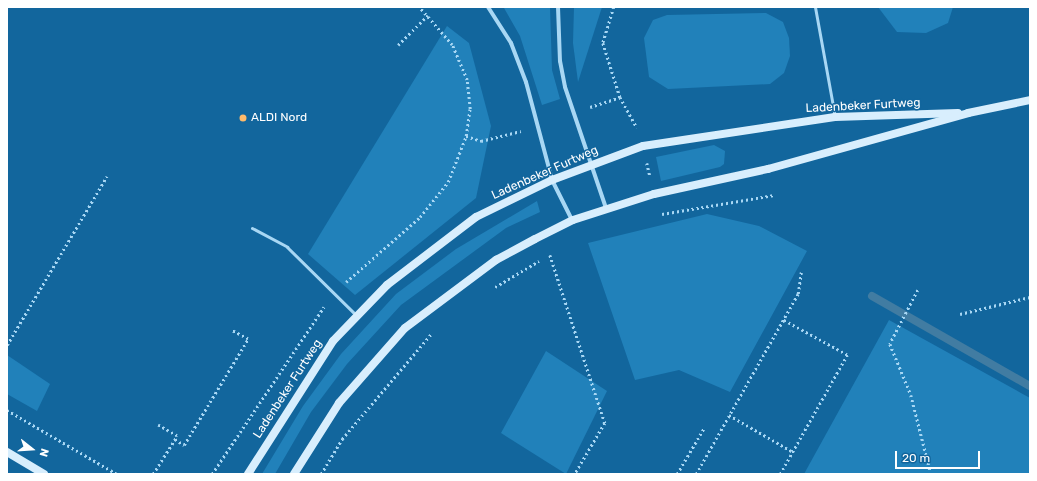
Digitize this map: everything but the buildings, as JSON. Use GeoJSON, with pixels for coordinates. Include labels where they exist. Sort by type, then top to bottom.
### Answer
{"type":"FeatureCollection","features":[{"type":"Feature","properties":{"kind":"street"},"geometry":{"type":"LineString","coordinates":[[488,7],[511,43],[526,82],[552,180],[572,220]]}},
{"type":"Feature","properties":{"kind":"street"},"geometry":{"type":"LineString","coordinates":[[558,7],[561,67],[606,208]]}},
{"type":"Feature","properties":{"kind":"street","name":"Ladenbeker Furtweg"},"geometry":{"type":"LineString","coordinates":[[294,474],[339,403],[413,320],[496,260],[572,220],[654,194],[776,168],[968,113],[1030,100]]}},
{"type":"Feature","properties":{"kind":"street","name":"Ladenbeker Furtweg"},"geometry":{"type":"LineString","coordinates":[[248,474],[307,378],[357,316],[387,285],[476,217],[552,180],[643,146],[835,117],[968,113]]}},
{"type":"Feature","properties":{"kind":"street"},"geometry":{"type":"LineString","coordinates":[[7,452],[44,474]]}},
{"type":"Feature","properties":{"kind":"lane"},"geometry":{"type":"LineString","coordinates":[[815,7],[835,117]]}},
{"type":"Feature","properties":{"kind":"lane"},"geometry":{"type":"LineString","coordinates":[[252,228],[287,247],[357,316]]}},
{"type":"Feature","properties":{"kind":"path"},"geometry":{"type":"LineString","coordinates":[[212,474],[301,338],[334,295],[420,217],[448,182],[466,136],[470,109],[467,80],[452,45],[428,15],[419,7]]}},
{"type":"Feature","properties":{"kind":"path"},"geometry":{"type":"LineString","coordinates":[[614,7],[602,43],[620,97],[639,130],[658,214],[774,195]]}},
{"type":"Feature","properties":{"kind":"path"},"geometry":{"type":"LineString","coordinates":[[398,45],[428,15]]}},
{"type":"Feature","properties":{"kind":"path"},"geometry":{"type":"LineString","coordinates":[[7,345],[107,176]]}},
{"type":"Feature","properties":{"kind":"path"},"geometry":{"type":"LineString","coordinates":[[487,292],[556,251]]}},
{"type":"Feature","properties":{"kind":"path"},"geometry":{"type":"LineString","coordinates":[[550,255],[604,423],[575,474]]}},
{"type":"Feature","properties":{"kind":"path"},"geometry":{"type":"LineString","coordinates":[[696,474],[798,294],[801,272]]}},
{"type":"Feature","properties":{"kind":"path"},"geometry":{"type":"LineString","coordinates":[[918,290],[890,344],[911,395],[931,474]]}},
{"type":"Feature","properties":{"kind":"path"},"geometry":{"type":"LineString","coordinates":[[960,314],[1030,297]]}},
{"type":"Feature","properties":{"kind":"path"},"geometry":{"type":"LineString","coordinates":[[780,474],[847,355],[783,320]]}},
{"type":"Feature","properties":{"kind":"path"},"geometry":{"type":"LineString","coordinates":[[175,439],[184,445],[248,339],[231,330]]}},
{"type":"Feature","properties":{"kind":"path"},"geometry":{"type":"LineString","coordinates":[[321,474],[342,439],[433,332]]}},
{"type":"Feature","properties":{"kind":"path"},"geometry":{"type":"LineString","coordinates":[[7,410],[117,474]]}},
{"type":"Feature","properties":{"kind":"path"},"geometry":{"type":"LineString","coordinates":[[729,415],[793,452]]}},
{"type":"Feature","properties":{"kind":"path"},"geometry":{"type":"LineString","coordinates":[[153,474],[177,436],[158,425]]}},
{"type":"Feature","properties":{"kind":"path"},"geometry":{"type":"LineString","coordinates":[[677,474],[704,428]]}},
{"type":"Feature","properties":{"kind":"shaded area"},"geometry":{"type":"Polygon","coordinates":[[[550,7],[552,70],[560,99],[542,105],[520,36],[504,8],[550,7]]]}},
{"type":"Feature","properties":{"kind":"shaded area"},"geometry":{"type":"Polygon","coordinates":[[[574,7],[602,7],[578,82],[573,43],[574,7]]]}},
{"type":"Feature","properties":{"kind":"shaded area"},"geometry":{"type":"Polygon","coordinates":[[[878,7],[953,7],[948,23],[926,33],[897,32],[878,7]]]}},
{"type":"Feature","properties":{"kind":"shaded area"},"geometry":{"type":"Polygon","coordinates":[[[766,13],[783,22],[789,38],[790,56],[784,73],[770,84],[668,89],[649,77],[644,38],[653,20],[667,15],[766,13]]]}},
{"type":"Feature","properties":{"kind":"shaded area"},"geometry":{"type":"Polygon","coordinates":[[[447,26],[469,43],[491,126],[476,198],[355,295],[308,254],[447,26]]]}},
{"type":"Feature","properties":{"kind":"shaded area"},"geometry":{"type":"Polygon","coordinates":[[[714,145],[725,151],[724,164],[720,167],[661,181],[656,157],[714,145]]]}},
{"type":"Feature","properties":{"kind":"shaded area"},"geometry":{"type":"Polygon","coordinates":[[[537,201],[540,212],[506,228],[401,305],[347,364],[311,412],[275,474],[262,474],[303,406],[341,354],[396,294],[456,249],[537,201]]]}},
{"type":"Feature","properties":{"kind":"shaded area"},"geometry":{"type":"Polygon","coordinates":[[[707,214],[759,226],[807,251],[730,392],[679,370],[635,380],[588,243],[707,214]]]}},
{"type":"Feature","properties":{"kind":"shaded area"},"geometry":{"type":"Polygon","coordinates":[[[889,320],[1030,398],[1030,474],[804,474],[889,320]]]}},
{"type":"Feature","properties":{"kind":"shaded area"},"geometry":{"type":"Polygon","coordinates":[[[546,351],[607,391],[566,474],[501,433],[546,351]]]}},
{"type":"Feature","properties":{"kind":"shaded area"},"geometry":{"type":"Polygon","coordinates":[[[7,355],[50,384],[37,411],[7,394],[7,355]]]}},
{"type":"Feature","properties":{"kind":"waterway"},"geometry":{"type":"LineString","coordinates":[[872,296],[1030,386]]}},
{"type":"Feature","properties":{"kind":"place","name":"ALDI Nord"},"geometry":{"type":"Point","coordinates":[243,118]}}]}
